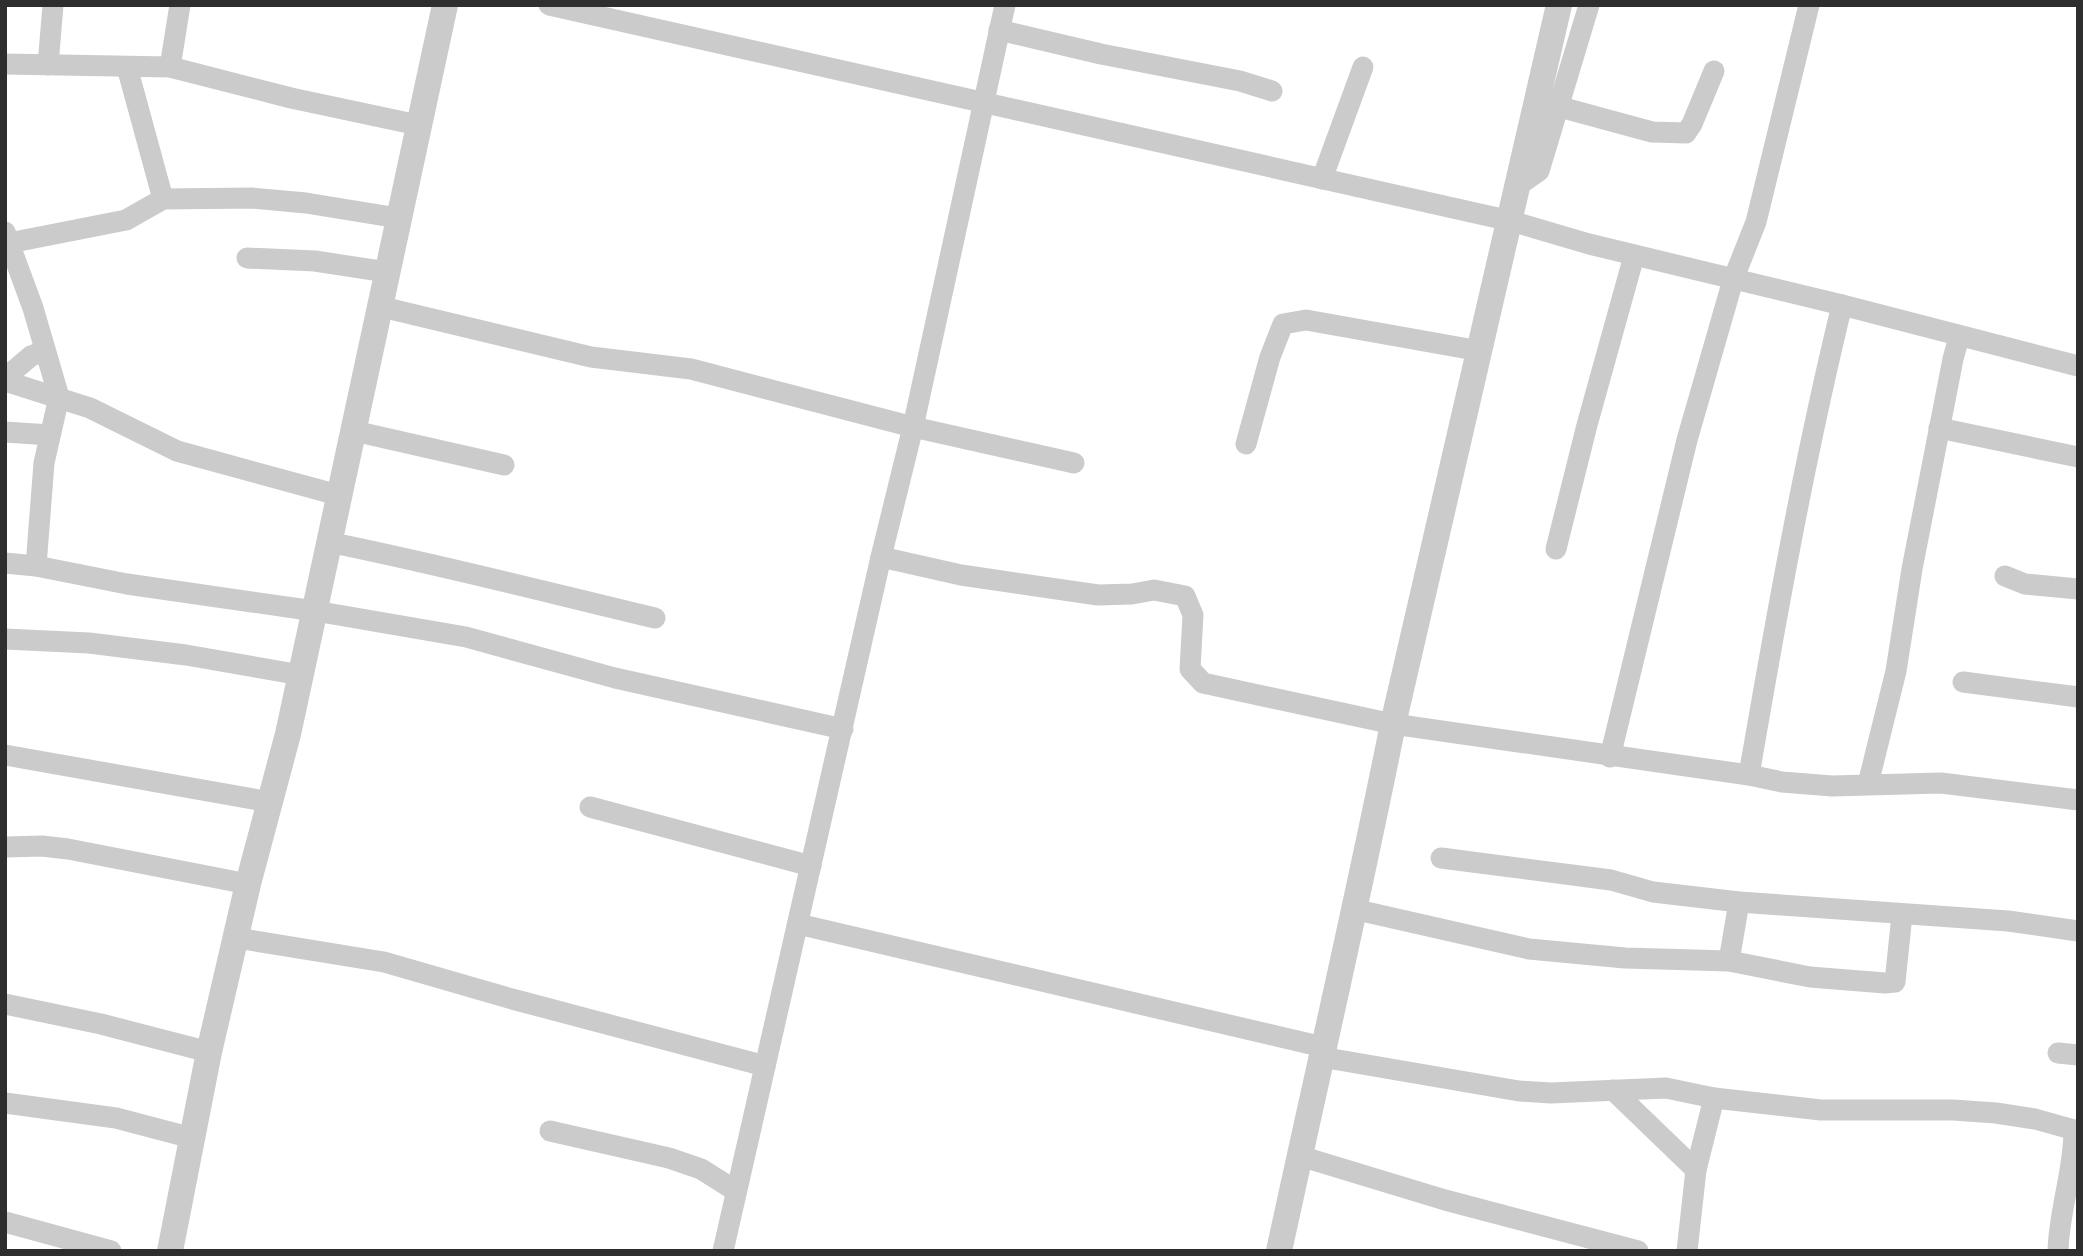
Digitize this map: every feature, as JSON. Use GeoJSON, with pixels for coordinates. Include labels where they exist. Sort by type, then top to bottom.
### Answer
{"type":"FeatureCollection","features":[{"type":"Feature","properties":{"kind":"street"},"geometry":{"type":"LineString","coordinates":[[48,65],[53,5]]}},
{"type":"Feature","properties":{"kind":"street"},"geometry":{"type":"LineString","coordinates":[[170,67],[180,5]]}},
{"type":"Feature","properties":{"kind":"street"},"geometry":{"type":"LineString","coordinates":[[170,1251],[209,1052],[301,675],[445,5]]}},
{"type":"Feature","properties":{"kind":"street"},"geometry":{"type":"LineString","coordinates":[[549,5],[1511,221],[1634,256],[1842,305],[2078,366]]}},
{"type":"Feature","properties":{"kind":"street"},"geometry":{"type":"LineString","coordinates":[[723,1251],[913,427],[1005,5]]}},
{"type":"Feature","properties":{"kind":"street"},"geometry":{"type":"LineString","coordinates":[[1279,1251],[1393,724],[1559,5]]}},
{"type":"Feature","properties":{"kind":"street"},"geometry":{"type":"LineString","coordinates":[[1519,185],[1539,172],[1589,5]]}},
{"type":"Feature","properties":{"kind":"street"},"geometry":{"type":"LineString","coordinates":[[1610,757],[1687,440],[1733,280],[1756,222],[1809,5]]}},
{"type":"Feature","properties":{"kind":"street"},"geometry":{"type":"LineString","coordinates":[[999,30],[1272,90]]}},
{"type":"Feature","properties":{"kind":"street"},"geometry":{"type":"LineString","coordinates":[[5,64],[170,67],[291,98],[418,125]]}},
{"type":"Feature","properties":{"kind":"street"},"geometry":{"type":"LineString","coordinates":[[127,67],[163,199]]}},
{"type":"Feature","properties":{"kind":"street"},"geometry":{"type":"LineString","coordinates":[[1322,179],[1363,67]]}},
{"type":"Feature","properties":{"kind":"street"},"geometry":{"type":"LineString","coordinates":[[1560,107],[1652,132],[1686,133],[1714,71]]}},
{"type":"Feature","properties":{"kind":"street"},"geometry":{"type":"LineString","coordinates":[[36,566],[44,463],[59,397],[33,308],[7,237],[126,220],[163,199],[253,198],[306,203],[398,218]]}},
{"type":"Feature","properties":{"kind":"street"},"geometry":{"type":"LineString","coordinates":[[1556,549],[1634,256]]}},
{"type":"Feature","properties":{"kind":"street"},"geometry":{"type":"LineString","coordinates":[[247,258],[315,261],[387,272]]}},
{"type":"Feature","properties":{"kind":"street"},"geometry":{"type":"LineString","coordinates":[[1749,775],[1782,583],[1818,404],[1842,305]]}},
{"type":"Feature","properties":{"kind":"street"},"geometry":{"type":"LineString","coordinates":[[382,307],[591,357],[691,369],[913,427],[1074,463]]}},
{"type":"Feature","properties":{"kind":"street"},"geometry":{"type":"LineString","coordinates":[[1246,444],[1270,358],[1283,324],[1306,320],[1480,351]]}},
{"type":"Feature","properties":{"kind":"street"},"geometry":{"type":"LineString","coordinates":[[1868,784],[1896,671],[1912,569],[1959,337]]}},
{"type":"Feature","properties":{"kind":"street"},"geometry":{"type":"LineString","coordinates":[[5,379],[31,356],[45,351]]}},
{"type":"Feature","properties":{"kind":"street"},"geometry":{"type":"LineString","coordinates":[[5,379],[90,408],[177,451],[338,495]]}},
{"type":"Feature","properties":{"kind":"street"},"geometry":{"type":"LineString","coordinates":[[1939,428],[2078,457]]}},
{"type":"Feature","properties":{"kind":"street"},"geometry":{"type":"LineString","coordinates":[[354,431],[504,465]]}},
{"type":"Feature","properties":{"kind":"street"},"geometry":{"type":"LineString","coordinates":[[5,432],[50,435]]}},
{"type":"Feature","properties":{"kind":"street"},"geometry":{"type":"LineString","coordinates":[[328,542],[404,557],[655,618]]}},
{"type":"Feature","properties":{"kind":"street"},"geometry":{"type":"LineString","coordinates":[[881,557],[961,575],[1098,595],[1154,590],[1185,596],[1194,615],[1190,669],[1203,683],[1393,724],[1811,786],[1941,783],[2077,802]]}},
{"type":"Feature","properties":{"kind":"street"},"geometry":{"type":"LineString","coordinates":[[5,563],[466,637],[615,678],[843,729]]}},
{"type":"Feature","properties":{"kind":"street"},"geometry":{"type":"LineString","coordinates":[[2005,576],[2025,584],[2078,589]]}},
{"type":"Feature","properties":{"kind":"street"},"geometry":{"type":"LineString","coordinates":[[5,639],[89,643],[186,654],[301,675]]}},
{"type":"Feature","properties":{"kind":"street"},"geometry":{"type":"LineString","coordinates":[[1963,682],[2078,698]]}},
{"type":"Feature","properties":{"kind":"street"},"geometry":{"type":"LineString","coordinates":[[5,755],[270,802]]}},
{"type":"Feature","properties":{"kind":"street"},"geometry":{"type":"LineString","coordinates":[[590,807],[811,866]]}},
{"type":"Feature","properties":{"kind":"street"},"geometry":{"type":"LineString","coordinates":[[5,847],[42,846],[68,849],[248,884]]}},
{"type":"Feature","properties":{"kind":"street"},"geometry":{"type":"LineString","coordinates":[[1441,858],[1611,880],[1653,892],[1739,902],[2008,921],[2078,931]]}},
{"type":"Feature","properties":{"kind":"street"},"geometry":{"type":"LineString","coordinates":[[1729,961],[1739,902]]}},
{"type":"Feature","properties":{"kind":"street"},"geometry":{"type":"LineString","coordinates":[[1353,909],[1529,949],[1625,958],[1729,961],[1810,977],[1885,983],[1895,982],[1902,915]]}},
{"type":"Feature","properties":{"kind":"street"},"geometry":{"type":"LineString","coordinates":[[798,924],[1322,1052],[1519,1091],[1551,1093],[1666,1088],[1714,1098],[1821,1110],[1953,1110],[2035,1119],[2076,1131],[2062,1204],[2058,1251]]}},
{"type":"Feature","properties":{"kind":"street"},"geometry":{"type":"LineString","coordinates":[[237,938],[384,962],[765,1066]]}},
{"type":"Feature","properties":{"kind":"street"},"geometry":{"type":"LineString","coordinates":[[5,1004],[101,1024],[209,1052]]}},
{"type":"Feature","properties":{"kind":"street"},"geometry":{"type":"LineString","coordinates":[[1613,1090],[1696,1170]]}},
{"type":"Feature","properties":{"kind":"street"},"geometry":{"type":"LineString","coordinates":[[1687,1251],[1696,1170],[1714,1098]]}},
{"type":"Feature","properties":{"kind":"street"},"geometry":{"type":"LineString","coordinates":[[5,1103],[116,1118],[192,1138]]}},
{"type":"Feature","properties":{"kind":"street"},"geometry":{"type":"LineString","coordinates":[[550,1131],[669,1158],[701,1169],[736,1191]]}},
{"type":"Feature","properties":{"kind":"street"},"geometry":{"type":"LineString","coordinates":[[1300,1156],[1445,1200],[1638,1251]]}},
{"type":"Feature","properties":{"kind":"street"},"geometry":{"type":"LineString","coordinates":[[5,1222],[111,1251]]}}]}
